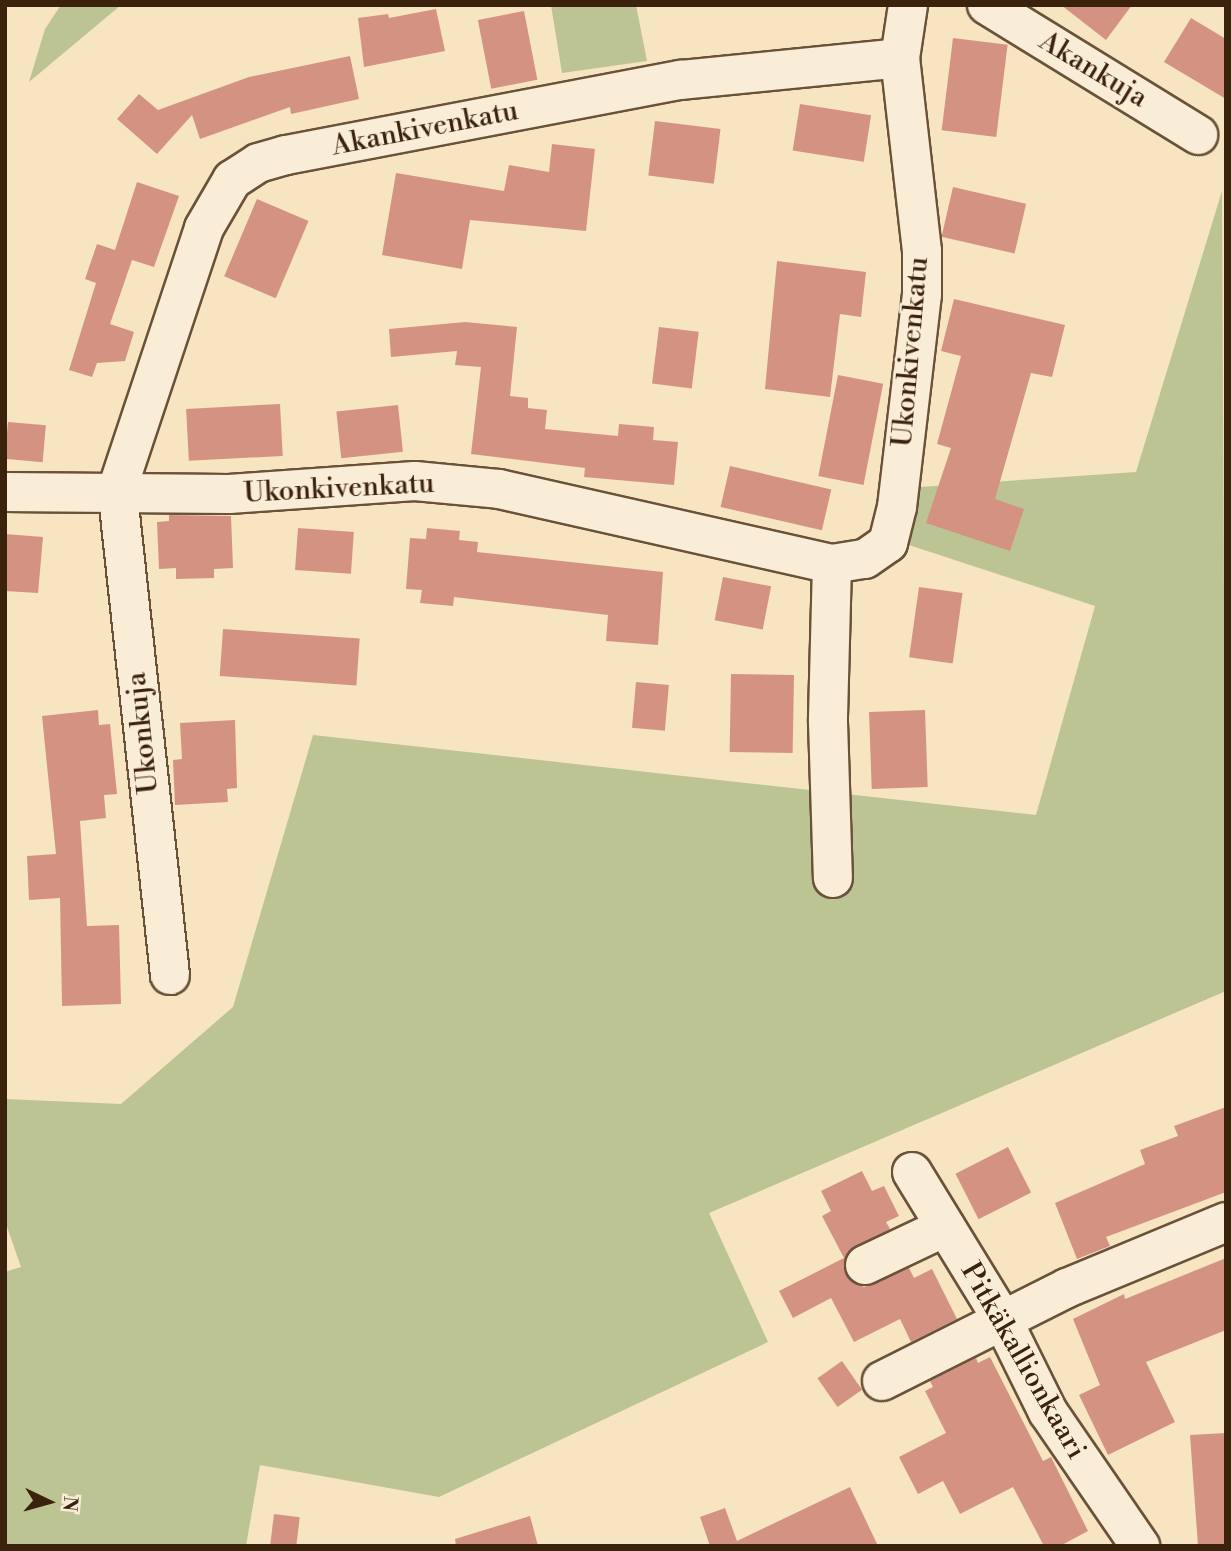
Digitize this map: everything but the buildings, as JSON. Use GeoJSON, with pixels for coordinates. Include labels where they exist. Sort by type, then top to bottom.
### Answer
{"type":"FeatureCollection","features":[{"type":"Feature","properties":{"kind":"street"},"geometry":{"type":"LineString","coordinates":[[900,58],[908,5]]}},
{"type":"Feature","properties":{"kind":"street","name":"Akankuja"},"geometry":{"type":"LineString","coordinates":[[987,5],[1198,135]]}},
{"type":"Feature","properties":{"kind":"street","name":"Akankivenkatu"},"geometry":{"type":"LineString","coordinates":[[117,491],[204,228],[232,180],[258,163],[681,80],[900,58]]}},
{"type":"Feature","properties":{"kind":"street","name":"Ukonkivenkatu"},"geometry":{"type":"LineString","coordinates":[[5,492],[229,494],[415,481],[499,489],[832,564],[865,559],[888,544],[897,507],[922,294],[922,251],[900,58]]}},
{"type":"Feature","properties":{"kind":"street","name":"Ukonkuja"},"geometry":{"type":"LineString","coordinates":[[117,491],[170,975]]}},
{"type":"Feature","properties":{"kind":"street"},"geometry":{"type":"LineString","coordinates":[[832,564],[828,722],[833,878]]}},
{"type":"Feature","properties":{"kind":"street","name":"Pitkäkallionkaari"},"geometry":{"type":"LineString","coordinates":[[912,1172],[1002,1320],[1048,1412],[1140,1546]]}},
{"type":"Feature","properties":{"kind":"street"},"geometry":{"type":"LineString","coordinates":[[882,1381],[1002,1320],[1226,1222]]}},
{"type":"Feature","properties":{"kind":"street"},"geometry":{"type":"LineString","coordinates":[[865,1265],[944,1227]]}},
{"type":"Feature","properties":{"kind":"green space"},"geometry":{"type":"Polygon","coordinates":[[[61,5],[121,5],[29,82],[45,29],[61,5]]]}},
{"type":"Feature","properties":{"kind":"green space"},"geometry":{"type":"Polygon","coordinates":[[[551,5],[636,5],[647,61],[562,73],[551,5]]]}},
{"type":"Feature","properties":{"kind":"green space"},"geometry":{"type":"Polygon","coordinates":[[[1222,191],[1226,991],[709,1213],[768,1342],[439,1497],[260,1465],[246,1546],[5,1546],[5,1272],[21,1267],[5,1221],[5,1099],[121,1104],[233,1007],[313,735],[1036,815],[1095,606],[909,545],[920,487],[1136,472],[1222,191]]]}}]}
